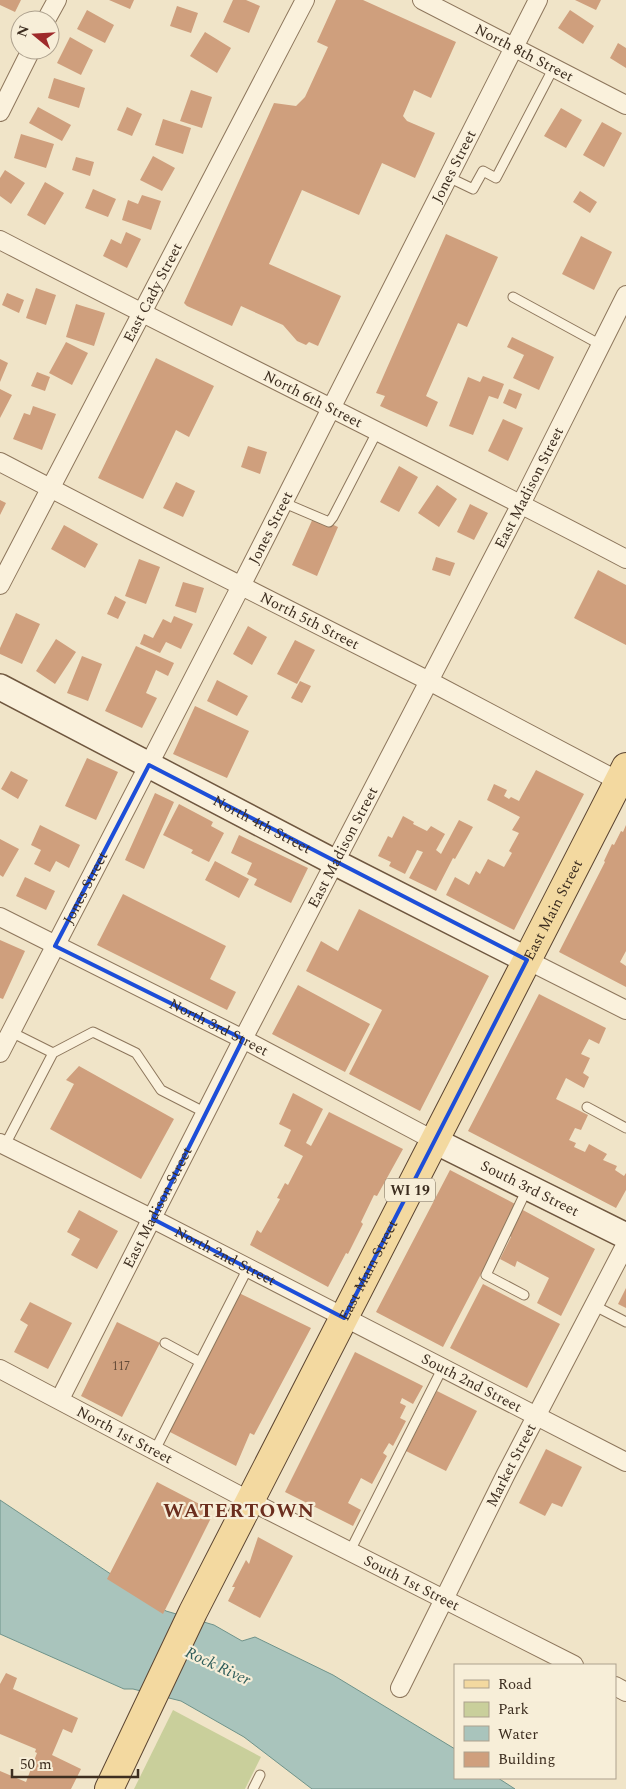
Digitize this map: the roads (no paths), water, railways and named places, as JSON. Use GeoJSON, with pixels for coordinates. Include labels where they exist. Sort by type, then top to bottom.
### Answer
{"type":"FeatureCollection","features":[{"type":"Feature","properties":{"kind":"main road","name":"East Main Street"},"geometry":{"type":"LineString","coordinates":[[109,1789],[193,1612],[527,960],[624,778]]}},
{"type":"Feature","properties":{"kind":"street","name":"East Cady Street"},"geometry":{"type":"LineString","coordinates":[[0,585],[304,0]]}},
{"type":"Feature","properties":{"kind":"street","name":"North 8th Street"},"geometry":{"type":"LineString","coordinates":[[422,0],[626,105]]}},
{"type":"Feature","properties":{"kind":"street","name":"Jones Street"},"geometry":{"type":"LineString","coordinates":[[0,1053],[241,586],[538,0]]}},
{"type":"Feature","properties":{"kind":"street"},"geometry":{"type":"LineString","coordinates":[[0,112],[26,60]]}},
{"type":"Feature","properties":{"kind":"street","name":"North 6th Street"},"geometry":{"type":"LineString","coordinates":[[0,240],[378,430],[626,560]]}},
{"type":"Feature","properties":{"kind":"street","name":"East Madison Street"},"geometry":{"type":"LineString","coordinates":[[60,1399],[243,1039],[336,863],[601,345],[619,326],[626,295]]}},
{"type":"Feature","properties":{"kind":"street","name":"North 5th Street"},"geometry":{"type":"LineString","coordinates":[[0,462],[241,586],[624,778]]}},
{"type":"Feature","properties":{"kind":"street","name":"North 4th Street"},"geometry":{"type":"LineString","coordinates":[[0,687],[336,863],[527,960]]}},
{"type":"Feature","properties":{"kind":"street","name":"North 3rd Street"},"geometry":{"type":"LineString","coordinates":[[0,917],[243,1039],[435,1140]]}},
{"type":"Feature","properties":{"kind":"street"},"geometry":{"type":"LineString","coordinates":[[527,960],[626,1010]]}},
{"type":"Feature","properties":{"kind":"street","name":"South 3rd Street"},"geometry":{"type":"LineString","coordinates":[[435,1140],[626,1236]]}},
{"type":"Feature","properties":{"kind":"street","name":"North 2nd Street"},"geometry":{"type":"LineString","coordinates":[[3,1144],[344,1318]]}},
{"type":"Feature","properties":{"kind":"street","name":"Market Street"},"geometry":{"type":"LineString","coordinates":[[400,1688],[536,1416],[626,1244]]}},
{"type":"Feature","properties":{"kind":"street","name":"South 2nd Street"},"geometry":{"type":"LineString","coordinates":[[344,1318],[626,1462]]}},
{"type":"Feature","properties":{"kind":"street","name":"North 1st Street"},"geometry":{"type":"LineString","coordinates":[[0,1369],[250,1501]]}},
{"type":"Feature","properties":{"kind":"street","name":"South 1st Street"},"geometry":{"type":"LineString","coordinates":[[250,1501],[444,1599],[565,1663]]}},
{"type":"Feature","properties":{"kind":"lane"},"geometry":{"type":"LineString","coordinates":[[448,177],[473,189],[483,171],[496,178],[554,67]]}},
{"type":"Feature","properties":{"kind":"lane"},"geometry":{"type":"LineString","coordinates":[[513,297],[601,345]]}},
{"type":"Feature","properties":{"kind":"lane"},"geometry":{"type":"LineString","coordinates":[[282,502],[329,522],[334,517],[378,430]]}},
{"type":"Feature","properties":{"kind":"lane"},"geometry":{"type":"LineString","coordinates":[[11,1032],[53,1053]]}},
{"type":"Feature","properties":{"kind":"lane"},"geometry":{"type":"LineString","coordinates":[[3,1144],[23,1112],[53,1053],[93,1032],[136,1054],[161,1090],[206,1113]]}},
{"type":"Feature","properties":{"kind":"lane"},"geometry":{"type":"LineString","coordinates":[[587,1107],[626,1128]]}},
{"type":"Feature","properties":{"kind":"lane"},"geometry":{"type":"LineString","coordinates":[[524,1295],[486,1275],[528,1186]]}},
{"type":"Feature","properties":{"kind":"lane"},"geometry":{"type":"LineString","coordinates":[[155,1450],[248,1268]]}},
{"type":"Feature","properties":{"kind":"lane"},"geometry":{"type":"LineString","coordinates":[[593,1305],[626,1322]]}},
{"type":"Feature","properties":{"kind":"lane"},"geometry":{"type":"LineString","coordinates":[[165,1343],[200,1362]]}},
{"type":"Feature","properties":{"kind":"lane"},"geometry":{"type":"LineString","coordinates":[[350,1551],[442,1369]]}},
{"type":"Feature","properties":{"kind":"lane"},"geometry":{"type":"LineString","coordinates":[[253,1789],[260,1775]]}},
{"type":"Feature","properties":{"kind":"water","name":"Rock River"},"geometry":{"type":"Polygon","coordinates":[[[0,1500],[166,1611],[214,1625],[242,1641],[255,1637],[333,1675],[454,1748],[454,1779],[500,1779],[515,1789],[312,1789],[244,1737],[181,1701],[133,1689],[124,1689],[0,1634],[0,1500]]]}},
{"type":"Feature","properties":{"kind":"district","name":"WATERTOWN"},"geometry":{"type":"Point","coordinates":[239,1511]}}]}
